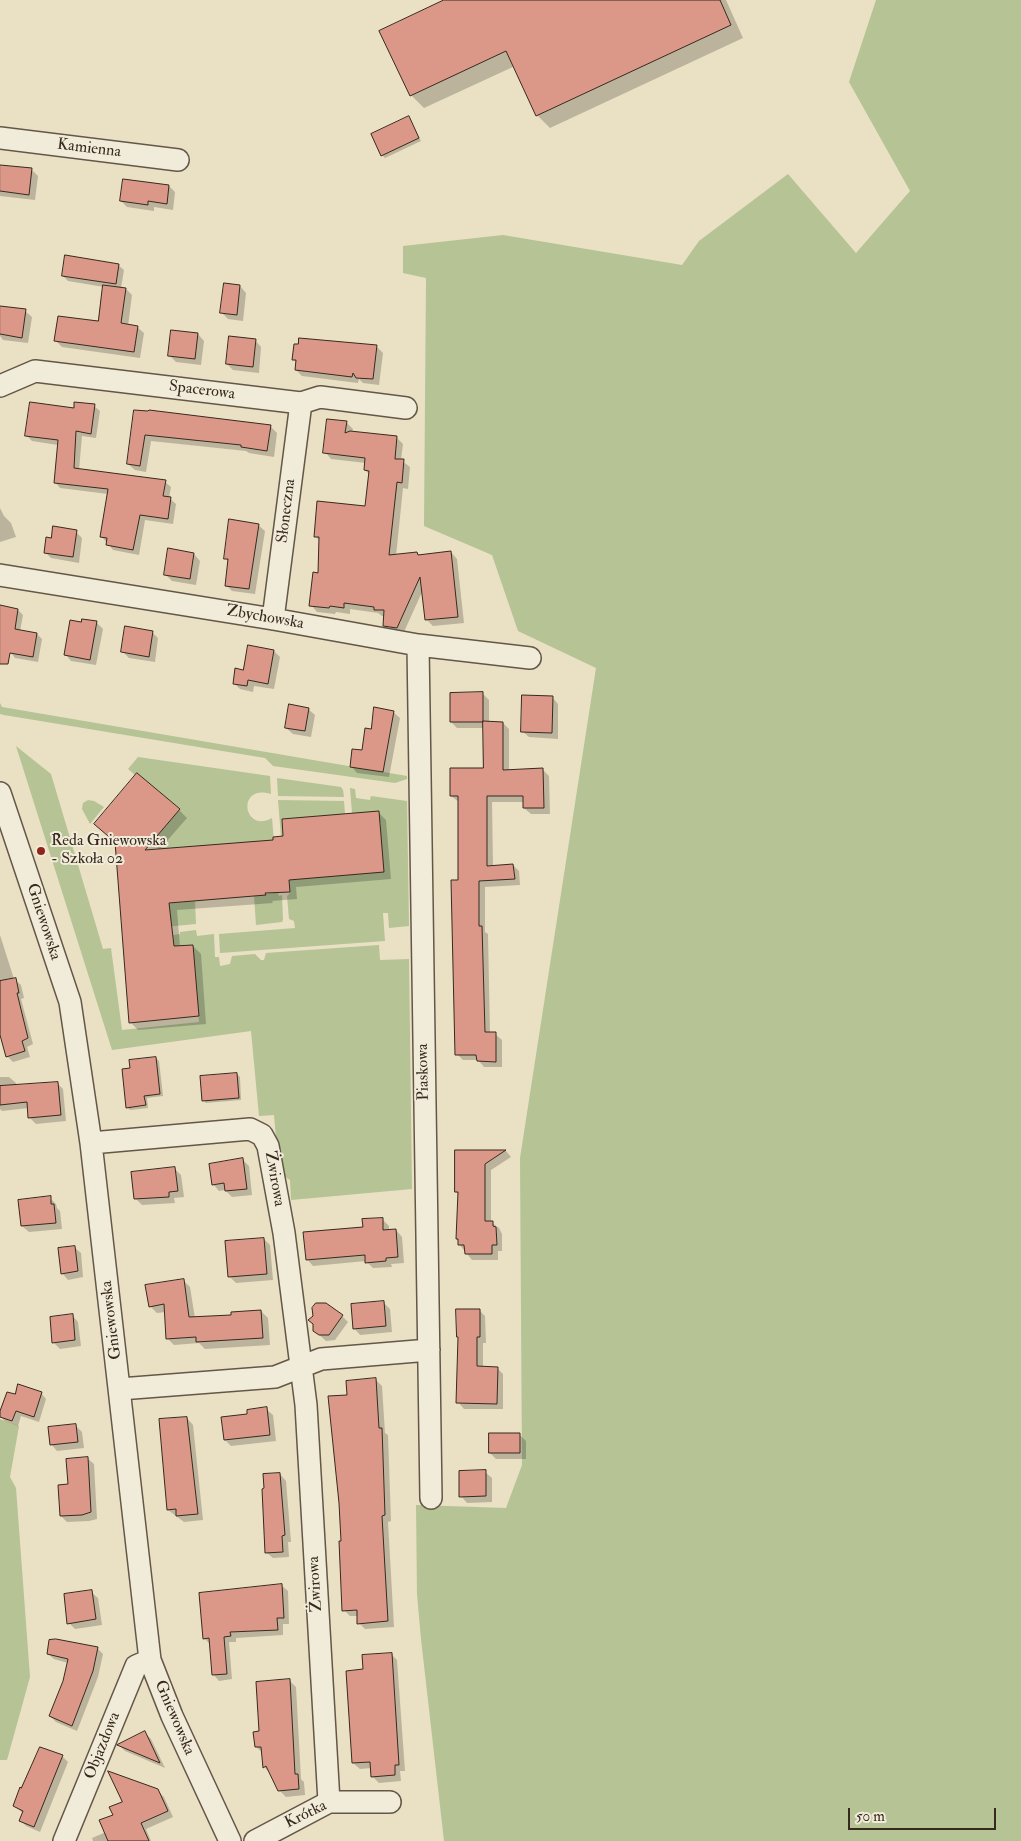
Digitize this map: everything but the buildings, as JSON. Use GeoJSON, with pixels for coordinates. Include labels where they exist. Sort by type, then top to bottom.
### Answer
{"type":"FeatureCollection","features":[{"type":"Feature","properties":{"kind":"street","name":"Kamienna"},"geometry":{"type":"LineString","coordinates":[[0,138],[178,160]]}},
{"type":"Feature","properties":{"kind":"street","name":"Spacerowa"},"geometry":{"type":"LineString","coordinates":[[0,386],[35,371],[301,403],[320,397],[406,408]]}},
{"type":"Feature","properties":{"kind":"street","name":"Słoneczna"},"geometry":{"type":"LineString","coordinates":[[273,620],[301,403]]}},
{"type":"Feature","properties":{"kind":"street","name":"Zbychowska"},"geometry":{"type":"LineString","coordinates":[[0,575],[418,645],[530,658]]}},
{"type":"Feature","properties":{"kind":"street","name":"Piaskowa"},"geometry":{"type":"LineString","coordinates":[[418,645],[431,1498]]}},
{"type":"Feature","properties":{"kind":"street","name":"Gniewowska"},"geometry":{"type":"LineString","coordinates":[[0,793],[70,1002],[91,1143],[150,1660],[172,1716],[230,1841]]}},
{"type":"Feature","properties":{"kind":"street","name":"Żwirowa"},"geometry":{"type":"LineString","coordinates":[[91,1143],[250,1129],[262,1135],[268,1146],[284,1233],[306,1405],[329,1802]]}},
{"type":"Feature","properties":{"kind":"street"},"geometry":{"type":"LineString","coordinates":[[120,1389],[275,1377],[321,1359],[429,1350]]}},
{"type":"Feature","properties":{"kind":"street","name":"Objazdowa"},"geometry":{"type":"LineString","coordinates":[[64,1841],[136,1666],[150,1660]]}},
{"type":"Feature","properties":{"kind":"street","name":"Krótka"},"geometry":{"type":"LineString","coordinates":[[255,1841],[329,1802],[390,1802]]}},
{"type":"Feature","properties":{"kind":"green space"},"geometry":{"type":"Polygon","coordinates":[[[876,0],[1021,0],[1021,1841],[444,1841],[417,1594],[416,1505],[506,1508],[522,1465],[520,1158],[596,668],[518,631],[492,555],[424,526],[426,278],[403,273],[403,246],[503,235],[682,265],[699,241],[788,174],[856,253],[910,191],[849,82],[876,0]]]}},
{"type":"Feature","properties":{"kind":"green space"},"geometry":{"type":"Polygon","coordinates":[[[0,703],[2,707],[407,776],[407,779],[395,783],[273,766],[265,758],[4,715],[0,714],[0,703]]]}},
{"type":"Feature","properties":{"kind":"green space"},"geometry":{"type":"Polygon","coordinates":[[[16,746],[51,774],[103,949],[111,948],[122,1030],[199,1022],[193,945],[174,946],[173,935],[180,934],[180,932],[196,930],[197,936],[214,934],[215,957],[219,957],[220,966],[230,964],[232,956],[255,954],[261,960],[264,960],[266,953],[379,945],[380,960],[409,959],[412,1189],[291,1200],[290,1180],[279,1173],[274,1115],[259,1116],[251,1031],[112,1050],[16,746]]]}},
{"type":"Feature","properties":{"kind":"green space"},"geometry":{"type":"Polygon","coordinates":[[[138,757],[270,776],[271,794],[260,793],[252,795],[248,801],[248,808],[250,815],[255,819],[262,821],[272,818],[274,842],[158,849],[157,836],[180,809],[137,773],[135,775],[128,769],[138,757]]]}},
{"type":"Feature","properties":{"kind":"green space"},"geometry":{"type":"Polygon","coordinates":[[[277,778],[341,787],[344,797],[278,796],[277,778]]]}},
{"type":"Feature","properties":{"kind":"green space"},"geometry":{"type":"Polygon","coordinates":[[[350,788],[355,789],[356,798],[370,800],[371,796],[407,801],[409,926],[389,928],[388,913],[383,913],[385,941],[220,953],[219,934],[295,928],[294,921],[289,919],[287,896],[290,893],[289,880],[381,832],[381,823],[352,813],[350,788]]]}},
{"type":"Feature","properties":{"kind":"green space"},"geometry":{"type":"Polygon","coordinates":[[[88,800],[104,807],[90,824],[82,809],[83,803],[88,800]]]}},
{"type":"Feature","properties":{"kind":"green space"},"geometry":{"type":"Polygon","coordinates":[[[278,800],[344,801],[345,814],[282,819],[283,837],[281,837],[278,800]]]}},
{"type":"Feature","properties":{"kind":"green space"},"geometry":{"type":"Polygon","coordinates":[[[278,892],[279,896],[282,895],[282,922],[256,925],[254,896],[278,892]]]}},
{"type":"Feature","properties":{"kind":"green space"},"geometry":{"type":"Polygon","coordinates":[[[195,901],[196,924],[164,927],[162,904],[195,901]]]}},
{"type":"Feature","properties":{"kind":"green space"},"geometry":{"type":"Polygon","coordinates":[[[0,1419],[19,1426],[10,1477],[16,1488],[30,1677],[7,1760],[0,1760],[0,1419]]]}},
{"type":"Feature","properties":{"kind":"place","name":"Reda Gniewowska - Szkoła 02"},"geometry":{"type":"Point","coordinates":[41,851]}}]}
